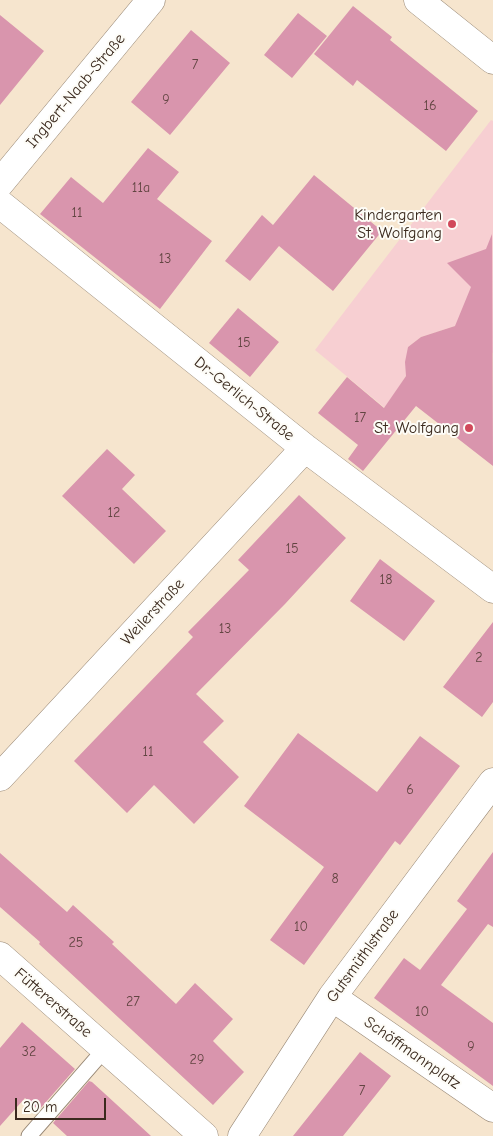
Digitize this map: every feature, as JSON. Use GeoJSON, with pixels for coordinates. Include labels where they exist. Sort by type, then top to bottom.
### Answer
{"type":"FeatureCollection","features":[{"type":"Feature","properties":{"kind":"street","name":"Ingbert-Naab-Straße"},"geometry":{"type":"LineString","coordinates":[[4,170],[151,0]]}},
{"type":"Feature","properties":{"kind":"street"},"geometry":{"type":"LineString","coordinates":[[418,0],[493,60]]}},
{"type":"Feature","properties":{"kind":"street","name":"Dr.-Gerlich-Straße"},"geometry":{"type":"LineString","coordinates":[[0,204],[305,448],[493,589]]}},
{"type":"Feature","properties":{"kind":"street","name":"Weilerstraße"},"geometry":{"type":"LineString","coordinates":[[0,777],[305,448]]}},
{"type":"Feature","properties":{"kind":"street","name":"Gutsmüthlstraße"},"geometry":{"type":"LineString","coordinates":[[242,1136],[332,996],[493,782]]}},
{"type":"Feature","properties":{"kind":"street","name":"Füttererstraße"},"geometry":{"type":"LineString","coordinates":[[0,956],[204,1136]]}},
{"type":"Feature","properties":{"kind":"street","name":"Schöffmannplatz"},"geometry":{"type":"LineString","coordinates":[[332,996],[493,1108]]}},
{"type":"Feature","properties":{"kind":"lane","name":"Füttererstraße"},"geometry":{"type":"LineString","coordinates":[[29,1136],[105,1049]]}},
{"type":"Feature","properties":{"kind":"shaded area","name":"Kindergarten St. Wolfgang"},"geometry":{"type":"Polygon","coordinates":[[[491,120],[493,121],[493,353],[455,326],[421,337],[408,347],[406,376],[385,408],[315,350],[491,120]]]}},
{"type":"Feature","properties":{"kind":"building"},"geometry":{"type":"Polygon","coordinates":[[[353,6],[392,37],[390,40],[478,111],[446,151],[357,80],[353,86],[314,54],[353,6]]]}},
{"type":"Feature","properties":{"kind":"building"},"geometry":{"type":"Polygon","coordinates":[[[298,13],[327,36],[292,78],[264,55],[298,13]]]}},
{"type":"Feature","properties":{"kind":"building"},"geometry":{"type":"Polygon","coordinates":[[[0,15],[44,51],[0,105],[0,15]]]}},
{"type":"Feature","properties":{"kind":"building"},"geometry":{"type":"Polygon","coordinates":[[[191,30],[230,63],[170,135],[131,102],[191,30]]]}},
{"type":"Feature","properties":{"kind":"building"},"geometry":{"type":"Polygon","coordinates":[[[148,148],[179,172],[157,199],[212,241],[160,309],[40,214],[71,177],[103,203],[148,148]]]}},
{"type":"Feature","properties":{"kind":"building"},"geometry":{"type":"Polygon","coordinates":[[[314,175],[382,231],[333,291],[279,246],[250,281],[225,261],[262,215],[273,225],[314,175]]]}},
{"type":"Feature","properties":{"kind":"building"},"geometry":{"type":"Polygon","coordinates":[[[492,234],[493,466],[416,406],[363,471],[348,459],[358,445],[318,413],[347,377],[384,408],[406,376],[405,362],[408,347],[421,337],[455,326],[471,287],[447,263],[486,249],[492,234]]]}},
{"type":"Feature","properties":{"kind":"building"},"geometry":{"type":"Polygon","coordinates":[[[238,308],[279,342],[250,377],[209,343],[238,308]]]}},
{"type":"Feature","properties":{"kind":"building"},"geometry":{"type":"Polygon","coordinates":[[[107,449],[135,475],[122,489],[166,531],[134,564],[62,496],[107,449]]]}},
{"type":"Feature","properties":{"kind":"building"},"geometry":{"type":"Polygon","coordinates":[[[299,495],[346,538],[285,604],[196,694],[224,721],[203,742],[239,777],[194,824],[154,785],[127,813],[74,761],[193,637],[188,632],[249,570],[238,560],[299,495]]]}},
{"type":"Feature","properties":{"kind":"building"},"geometry":{"type":"Polygon","coordinates":[[[380,559],[435,601],[404,641],[350,601],[380,559]]]}},
{"type":"Feature","properties":{"kind":"building"},"geometry":{"type":"Polygon","coordinates":[[[493,622],[493,702],[482,717],[443,687],[493,622]]]}},
{"type":"Feature","properties":{"kind":"building"},"geometry":{"type":"Polygon","coordinates":[[[298,733],[377,792],[420,736],[460,766],[400,845],[395,841],[304,965],[270,940],[324,867],[244,806],[298,733]]]}},
{"type":"Feature","properties":{"kind":"building"},"geometry":{"type":"Polygon","coordinates":[[[493,852],[493,927],[488,924],[441,985],[493,1023],[493,1086],[374,998],[404,958],[420,970],[467,909],[457,901],[493,852]]]}},
{"type":"Feature","properties":{"kind":"building"},"geometry":{"type":"Polygon","coordinates":[[[0,853],[67,912],[73,905],[114,942],[112,944],[176,1004],[195,983],[233,1019],[213,1041],[244,1072],[213,1105],[39,944],[40,942],[0,907],[0,853]]]}},
{"type":"Feature","properties":{"kind":"building"},"geometry":{"type":"Polygon","coordinates":[[[22,1022],[75,1069],[39,1110],[25,1098],[0,1126],[0,1048],[22,1022]]]}},
{"type":"Feature","properties":{"kind":"building"},"geometry":{"type":"Polygon","coordinates":[[[360,1052],[391,1076],[343,1136],[293,1136],[360,1052]]]}},
{"type":"Feature","properties":{"kind":"building"},"geometry":{"type":"Polygon","coordinates":[[[89,1081],[151,1136],[67,1136],[53,1123],[89,1081]]]}},
{"type":"Feature","properties":{"kind":"place","name":"Kindergarten St. Wolfgang"},"geometry":{"type":"Point","coordinates":[452,224]}},
{"type":"Feature","properties":{"kind":"place","name":"St. Wolfgang"},"geometry":{"type":"Point","coordinates":[469,428]}}]}
